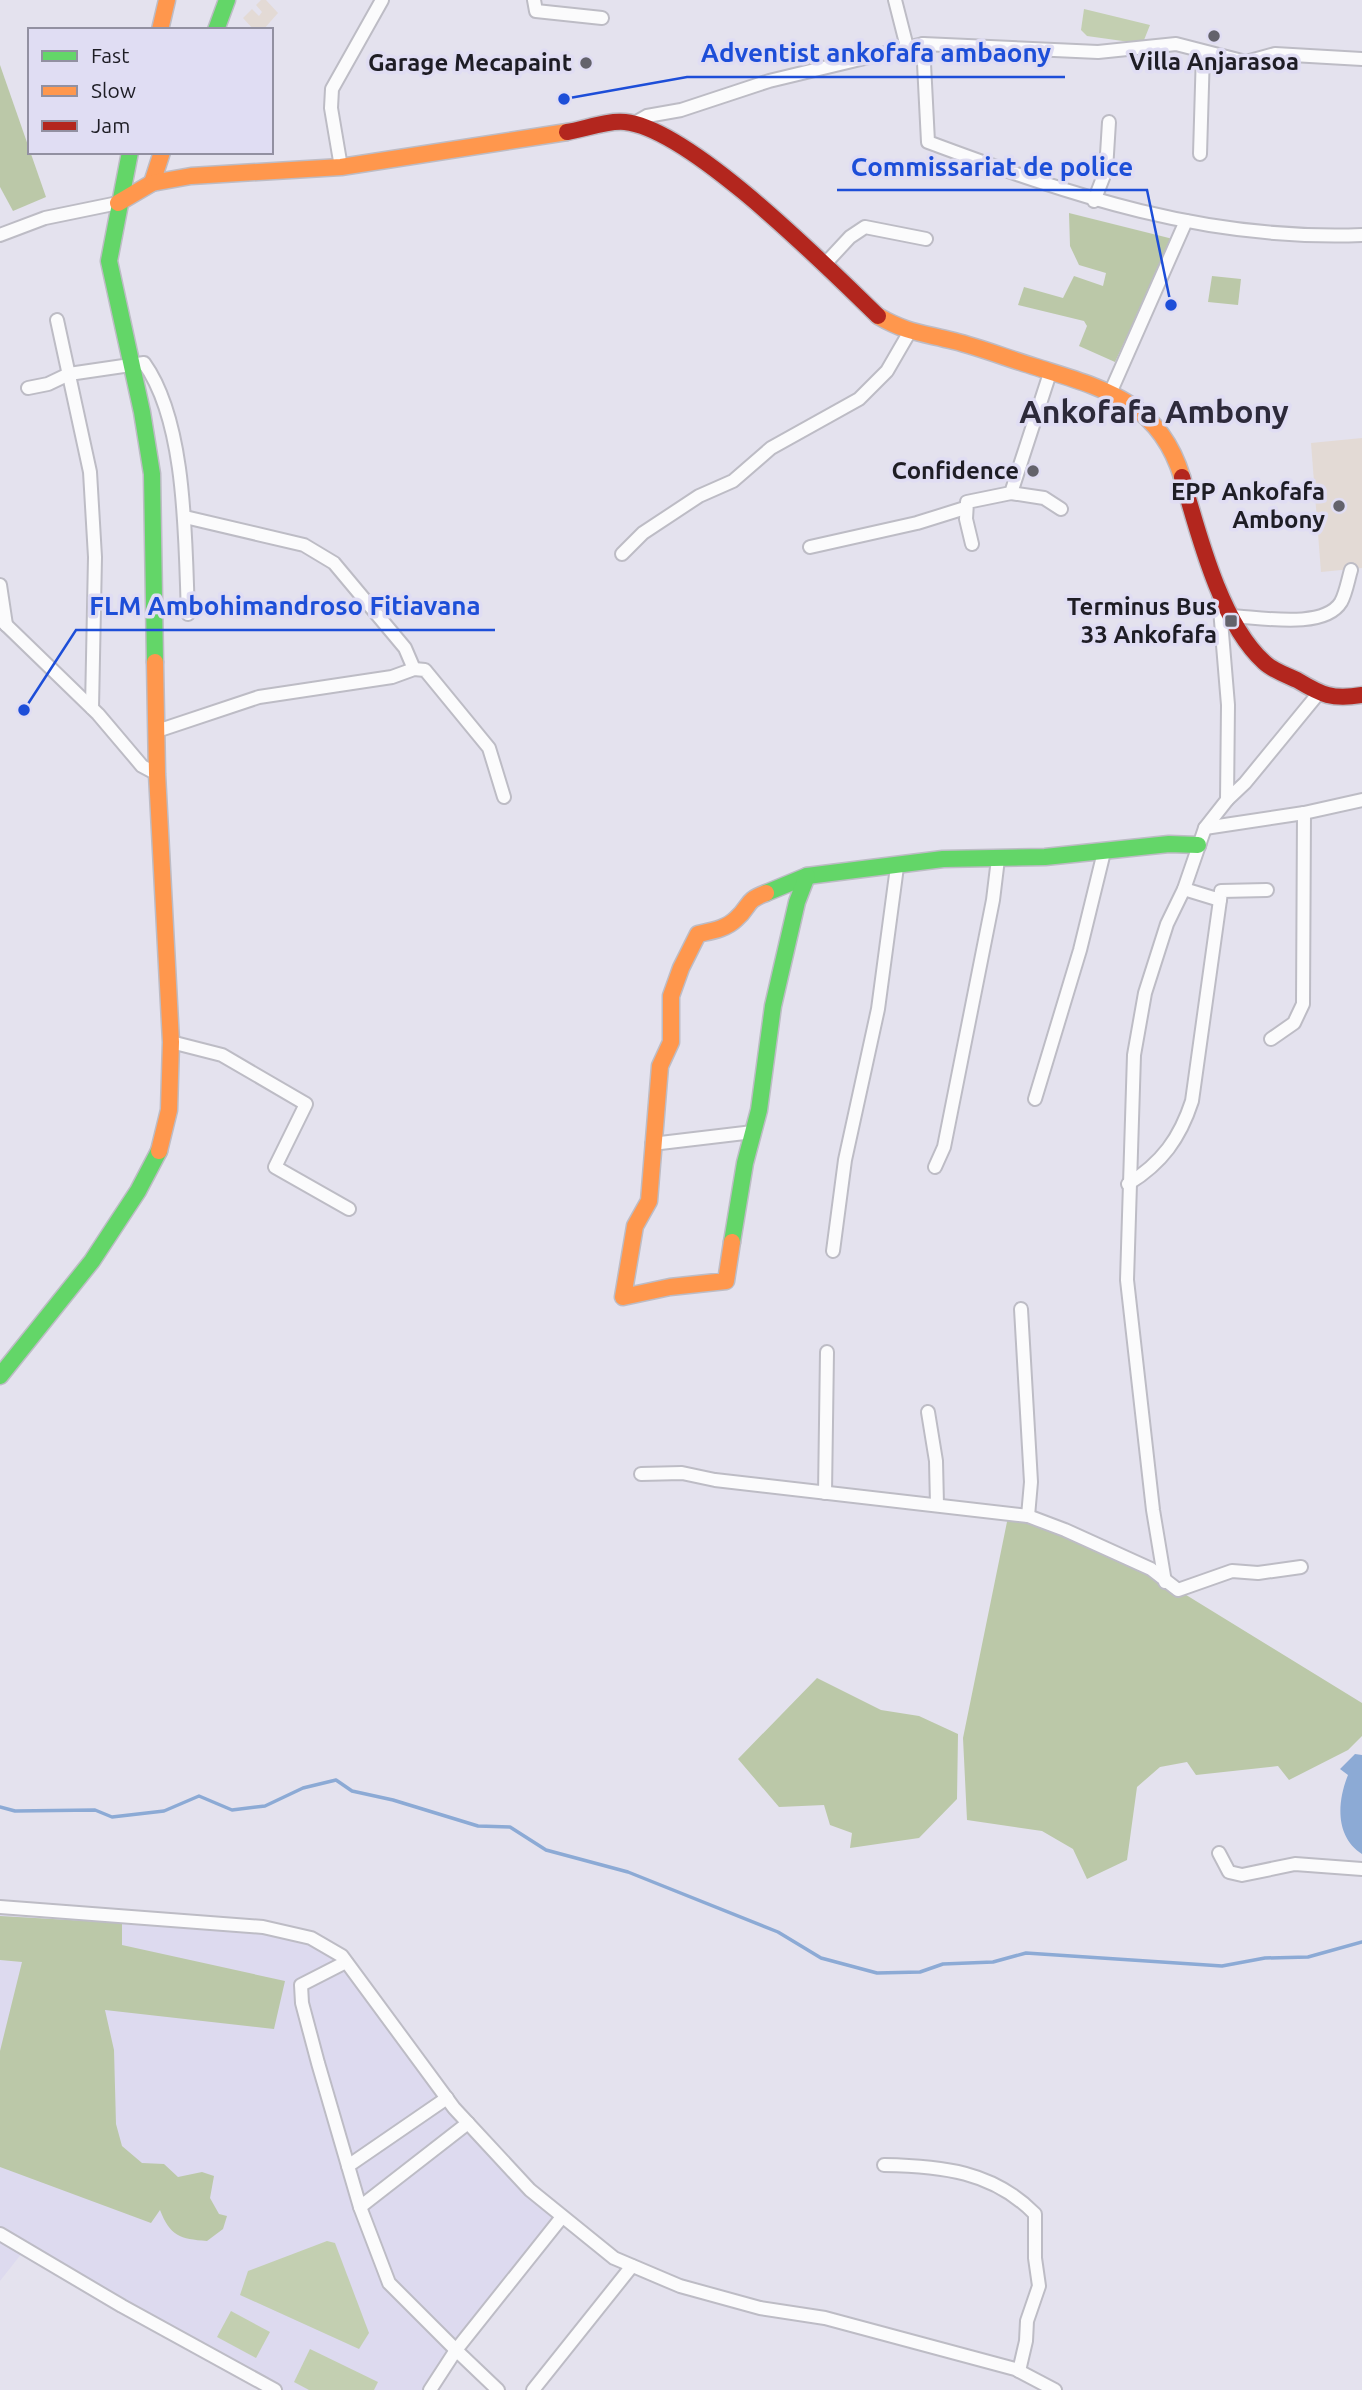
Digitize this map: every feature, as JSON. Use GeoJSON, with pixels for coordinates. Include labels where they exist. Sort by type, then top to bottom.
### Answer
{"type":"FeatureCollection","features":[{"type":"Feature","properties":{"kind":"street"},"geometry":{"type":"LineString","coordinates":[[160,28],[167,0]]}},
{"type":"Feature","properties":{"kind":"street"},"geometry":{"type":"LineString","coordinates":[[217,28],[227,0]]}},
{"type":"Feature","properties":{"kind":"street"},"geometry":{"type":"LineString","coordinates":[[341,167],[331,108],[332,89],[382,0]]}},
{"type":"Feature","properties":{"kind":"street"},"geometry":{"type":"LineString","coordinates":[[534,0],[536,12],[602,18]]}},
{"type":"Feature","properties":{"kind":"street"},"geometry":{"type":"LineString","coordinates":[[895,0],[907,47]]}},
{"type":"Feature","properties":{"kind":"street"},"geometry":{"type":"LineString","coordinates":[[923,44],[928,142],[1094,201],[1186,221],[1252,233],[1362,235]]}},
{"type":"Feature","properties":{"kind":"street"},"geometry":{"type":"LineString","coordinates":[[0,235],[45,218],[118,203],[152,183],[191,176],[341,167],[634,124],[647,116],[681,110],[758,84],[923,44],[1098,52],[1176,44],[1246,62],[1275,54],[1362,59]]}},
{"type":"Feature","properties":{"kind":"street"},"geometry":{"type":"LineString","coordinates":[[1200,154],[1203,52]]}},
{"type":"Feature","properties":{"kind":"street"},"geometry":{"type":"LineString","coordinates":[[1094,201],[1106,170],[1109,122]]}},
{"type":"Feature","properties":{"kind":"street"},"geometry":{"type":"LineString","coordinates":[[634,124],[673,138],[695,154],[793,234],[879,317],[909,333],[953,341],[1111,391],[1148,419],[1180,468],[1205,556],[1230,616],[1264,662],[1318,694],[1343,698],[1362,695]]}},
{"type":"Feature","properties":{"kind":"street"},"geometry":{"type":"LineString","coordinates":[[0,1376],[92,1261],[138,1191],[157,1157],[169,1110],[171,1042],[157,774],[152,474],[132,365],[113,292],[109,261],[130,154]]}},
{"type":"Feature","properties":{"kind":"street"},"geometry":{"type":"LineString","coordinates":[[152,183],[161,154]]}},
{"type":"Feature","properties":{"kind":"street"},"geometry":{"type":"LineString","coordinates":[[1111,391],[1186,221]]}},
{"type":"Feature","properties":{"kind":"street"},"geometry":{"type":"LineString","coordinates":[[824,265],[850,237],[865,227],[926,239]]}},
{"type":"Feature","properties":{"kind":"street"},"geometry":{"type":"LineString","coordinates":[[57,320],[90,472],[95,569],[92,708]]}},
{"type":"Feature","properties":{"kind":"street"},"geometry":{"type":"LineString","coordinates":[[622,554],[643,533],[699,496],[733,481],[771,448],[859,399],[887,371],[909,333]]}},
{"type":"Feature","properties":{"kind":"street"},"geometry":{"type":"LineString","coordinates":[[28,388],[48,384],[69,374],[144,363],[156,380],[169,415],[185,517],[188,614]]}},
{"type":"Feature","properties":{"kind":"street"},"geometry":{"type":"LineString","coordinates":[[1011,493],[1050,373]]}},
{"type":"Feature","properties":{"kind":"street"},"geometry":{"type":"LineString","coordinates":[[972,544],[965,508],[967,502],[1011,493],[1044,498],[1061,509]]}},
{"type":"Feature","properties":{"kind":"street"},"geometry":{"type":"LineString","coordinates":[[810,547],[918,523],[965,508]]}},
{"type":"Feature","properties":{"kind":"street"},"geometry":{"type":"LineString","coordinates":[[185,517],[304,545],[334,563],[405,648],[414,669]]}},
{"type":"Feature","properties":{"kind":"street"},"geometry":{"type":"LineString","coordinates":[[1230,616],[1315,620],[1329,614],[1341,602],[1351,570]]}},
{"type":"Feature","properties":{"kind":"street"},"geometry":{"type":"LineString","coordinates":[[0,585],[3,622],[92,708],[142,766],[157,774]]}},
{"type":"Feature","properties":{"kind":"street"},"geometry":{"type":"LineString","coordinates":[[1218,586],[1228,705],[1227,800]]}},
{"type":"Feature","properties":{"kind":"street"},"geometry":{"type":"LineString","coordinates":[[157,731],[260,697],[392,677],[414,669],[425,670],[489,748],[504,797]]}},
{"type":"Feature","properties":{"kind":"street"},"geometry":{"type":"LineString","coordinates":[[1165,1582],[1153,1510],[1127,1280],[1134,1055],[1145,993],[1167,924],[1184,889],[1205,828],[1318,694]]}},
{"type":"Feature","properties":{"kind":"street"},"geometry":{"type":"LineString","coordinates":[[1205,828],[1304,813],[1362,800]]}},
{"type":"Feature","properties":{"kind":"street"},"geometry":{"type":"LineString","coordinates":[[1271,1039],[1294,1023],[1303,1004],[1304,813]]}},
{"type":"Feature","properties":{"kind":"street"},"geometry":{"type":"LineString","coordinates":[[807,876],[797,902],[773,1006],[759,1110],[745,1163],[726,1282],[670,1287],[623,1297],[635,1226],[649,1201],[660,1066],[672,1050],[670,1004],[685,957],[698,934],[720,929],[743,916],[750,898],[807,876],[897,867],[943,859],[998,859],[1104,852],[1169,844],[1198,845]]}},
{"type":"Feature","properties":{"kind":"street"},"geometry":{"type":"LineString","coordinates":[[1035,1099],[1080,950],[1104,852]]}},
{"type":"Feature","properties":{"kind":"street"},"geometry":{"type":"LineString","coordinates":[[935,1167],[944,1147],[993,900],[998,859]]}},
{"type":"Feature","properties":{"kind":"street"},"geometry":{"type":"LineString","coordinates":[[833,1251],[845,1160],[878,1009],[897,867]]}},
{"type":"Feature","properties":{"kind":"street"},"geometry":{"type":"LineString","coordinates":[[1184,889],[1220,900]]}},
{"type":"Feature","properties":{"kind":"street"},"geometry":{"type":"LineString","coordinates":[[1128,1184],[1168,1152],[1183,1131],[1192,1101],[1221,891],[1267,890]]}},
{"type":"Feature","properties":{"kind":"street"},"geometry":{"type":"LineString","coordinates":[[171,1042],[222,1055],[306,1104],[275,1167],[349,1209]]}},
{"type":"Feature","properties":{"kind":"street"},"geometry":{"type":"LineString","coordinates":[[652,1144],[753,1132]]}},
{"type":"Feature","properties":{"kind":"street"},"geometry":{"type":"LineString","coordinates":[[1021,1310],[1031,1469],[1028,1516]]}},
{"type":"Feature","properties":{"kind":"street"},"geometry":{"type":"LineString","coordinates":[[825,1493],[827,1352]]}},
{"type":"Feature","properties":{"kind":"street"},"geometry":{"type":"LineString","coordinates":[[928,1412],[936,1461],[937,1505]]}},
{"type":"Feature","properties":{"kind":"street"},"geometry":{"type":"LineString","coordinates":[[641,1474],[682,1473],[715,1480],[1028,1516],[1151,1569],[1178,1590],[1232,1571],[1258,1573],[1301,1567]]}},
{"type":"Feature","properties":{"kind":"street"},"geometry":{"type":"LineString","coordinates":[[1219,1853],[1229,1872],[1242,1875],[1295,1864],[1362,1869]]}},
{"type":"Feature","properties":{"kind":"street"},"geometry":{"type":"LineString","coordinates":[[0,1907],[263,1927],[311,1938],[342,1956],[447,2098],[530,2190],[614,2258],[680,2286],[760,2308],[836,2320],[926,2343],[1019,2371],[1055,2390]]}},
{"type":"Feature","properties":{"kind":"street"},"geometry":{"type":"LineString","coordinates":[[346,1962],[301,1985],[302,2003],[360,2207],[389,2283],[498,2390]]}},
{"type":"Feature","properties":{"kind":"street"},"geometry":{"type":"LineString","coordinates":[[348,2166],[447,2098]]}},
{"type":"Feature","properties":{"kind":"street"},"geometry":{"type":"LineString","coordinates":[[360,2207],[468,2123]]}},
{"type":"Feature","properties":{"kind":"street"},"geometry":{"type":"LineString","coordinates":[[884,2165],[916,2165],[976,2174],[1024,2202],[1035,2214],[1035,2258],[1040,2286],[1027,2321],[1026,2341],[1019,2371]]}},
{"type":"Feature","properties":{"kind":"street"},"geometry":{"type":"LineString","coordinates":[[430,2390],[456,2350],[562,2217]]}},
{"type":"Feature","properties":{"kind":"street"},"geometry":{"type":"LineString","coordinates":[[0,2234],[122,2306],[275,2390]]}},
{"type":"Feature","properties":{"kind":"street"},"geometry":{"type":"LineString","coordinates":[[534,2390],[632,2266]]}},
{"type":"Feature","properties":{"kind":"shaded area"},"geometry":{"type":"Polygon","coordinates":[[[261,0],[266,0],[278,13],[265,28],[252,28],[243,18],[252,9],[259,16],[262,12],[256,5],[261,0]]]}},
{"type":"Feature","properties":{"kind":"shaded area","name":"EPP Ankofafa Ambony"},"geometry":{"type":"Polygon","coordinates":[[[1362,438],[1362,568],[1321,572],[1311,443],[1362,438]]]}},
{"type":"Feature","properties":{"kind":"shaded area"},"geometry":{"type":"Polygon","coordinates":[[[0,1907],[263,1927],[342,1956],[447,2098],[562,2217],[430,2390],[275,2390],[26,2248],[0,2281],[0,1907]]]}},
{"type":"Feature","properties":{"kind":"green space"},"geometry":{"type":"Polygon","coordinates":[[[1084,9],[1150,25],[1144,40],[1137,43],[1087,36],[1081,30],[1084,9]]]}},
{"type":"Feature","properties":{"kind":"green space"},"geometry":{"type":"Polygon","coordinates":[[[0,65],[28,145],[28,154],[31,154],[46,197],[13,211],[0,187],[0,65]]]}},
{"type":"Feature","properties":{"kind":"green space"},"geometry":{"type":"Polygon","coordinates":[[[1069,213],[1173,239],[1115,362],[1079,346],[1087,326],[1084,321],[1018,305],[1024,287],[1063,298],[1074,276],[1103,286],[1106,273],[1079,265],[1070,246],[1069,213]]]}},
{"type":"Feature","properties":{"kind":"green space"},"geometry":{"type":"Polygon","coordinates":[[[1212,276],[1241,279],[1238,305],[1208,302],[1212,276]]]}},
{"type":"Feature","properties":{"kind":"green space"},"geometry":{"type":"Polygon","coordinates":[[[1009,1512],[1027,1517],[1165,1582],[1362,1703],[1362,1736],[1348,1750],[1289,1780],[1278,1766],[1196,1775],[1187,1762],[1160,1767],[1137,1787],[1127,1860],[1087,1879],[1073,1849],[1042,1831],[967,1820],[963,1738],[1009,1512]]]}},
{"type":"Feature","properties":{"kind":"green space"},"geometry":{"type":"Polygon","coordinates":[[[817,1678],[881,1710],[919,1716],[958,1734],[957,1799],[919,1838],[850,1848],[852,1833],[830,1825],[824,1805],[779,1807],[738,1759],[817,1678]]]}},
{"type":"Feature","properties":{"kind":"green space"},"geometry":{"type":"Polygon","coordinates":[[[0,1916],[122,1923],[122,1945],[285,1981],[274,2029],[105,2010],[114,2050],[116,2124],[122,2146],[142,2163],[164,2164],[178,2177],[202,2172],[214,2176],[210,2198],[219,2214],[227,2216],[223,2229],[207,2241],[183,2237],[172,2231],[160,2210],[151,2223],[0,2167],[0,2051],[22,1962],[0,1960],[0,1916]]]}},
{"type":"Feature","properties":{"kind":"green space"},"geometry":{"type":"Polygon","coordinates":[[[327,2241],[335,2243],[369,2333],[359,2349],[240,2295],[248,2271],[327,2241]]]}},
{"type":"Feature","properties":{"kind":"green space"},"geometry":{"type":"Polygon","coordinates":[[[231,2311],[270,2332],[256,2358],[217,2337],[231,2311]]]}},
{"type":"Feature","properties":{"kind":"green space"},"geometry":{"type":"Polygon","coordinates":[[[310,2349],[378,2382],[374,2390],[309,2390],[294,2382],[310,2349]]]}},
{"type":"Feature","properties":{"kind":"water"},"geometry":{"type":"Polygon","coordinates":[[[1355,1754],[1362,1755],[1362,1854],[1347,1838],[1340,1807],[1348,1775],[1340,1769],[1355,1754]]]}},
{"type":"Feature","properties":{"kind":"waterway"},"geometry":{"type":"LineString","coordinates":[[0,1807],[15,1811],[95,1810],[112,1817],[164,1811],[199,1796],[232,1810],[265,1806],[303,1788],[336,1780],[352,1791],[393,1800],[478,1826],[510,1827],[546,1850],[628,1872],[778,1932],[821,1958],[877,1973],[920,1972],[943,1964],[993,1962],[1026,1953],[1222,1966],[1265,1958],[1308,1957],[1362,1942]]}},
{"type":"Feature","properties":{"kind":"traffic: fast"},"geometry":{"type":"LineString","coordinates":[[217,28],[227,0]]}},
{"type":"Feature","properties":{"kind":"traffic: fast"},"geometry":{"type":"LineString","coordinates":[[130,154],[109,261],[142,412],[152,474],[155,662]]}},
{"type":"Feature","properties":{"kind":"traffic: fast"},"geometry":{"type":"LineString","coordinates":[[766,893],[807,876],[943,859],[1045,857],[1169,844],[1198,845]]}},
{"type":"Feature","properties":{"kind":"traffic: fast"},"geometry":{"type":"LineString","coordinates":[[732,1242],[745,1163],[759,1110],[773,1006],[797,902],[807,876]]}},
{"type":"Feature","properties":{"kind":"traffic: fast"},"geometry":{"type":"LineString","coordinates":[[0,1376],[92,1261],[138,1191],[159,1151]]}},
{"type":"Feature","properties":{"kind":"traffic: slow"},"geometry":{"type":"LineString","coordinates":[[160,28],[167,0]]}},
{"type":"Feature","properties":{"kind":"traffic: slow"},"geometry":{"type":"LineString","coordinates":[[118,203],[152,183],[191,176],[341,167],[567,132]]}},
{"type":"Feature","properties":{"kind":"traffic: slow"},"geometry":{"type":"LineString","coordinates":[[152,183],[161,154]]}},
{"type":"Feature","properties":{"kind":"traffic: slow"},"geometry":{"type":"LineString","coordinates":[[878,316],[907,329],[975,347],[1083,382],[1125,401],[1143,414],[1159,431],[1172,451],[1182,477]]}},
{"type":"Feature","properties":{"kind":"traffic: slow"},"geometry":{"type":"LineString","coordinates":[[155,662],[157,774],[171,1042],[169,1110],[159,1151]]}},
{"type":"Feature","properties":{"kind":"traffic: slow"},"geometry":{"type":"LineString","coordinates":[[732,1242],[726,1281],[670,1287],[623,1297],[635,1226],[649,1201],[660,1066],[671,1042],[671,996],[698,934],[728,925],[751,901],[766,893]]}},
{"type":"Feature","properties":{"kind":"traffic: jam"},"geometry":{"type":"LineString","coordinates":[[567,132],[618,122],[653,130],[721,174],[758,204],[878,316]]}},
{"type":"Feature","properties":{"kind":"traffic: jam"},"geometry":{"type":"LineString","coordinates":[[1182,477],[1213,575],[1223,600],[1248,645],[1271,667],[1321,693],[1343,697],[1362,695]]}},
{"type":"Feature","properties":{"kind":"place","name":"Villa Anjarasoa"},"geometry":{"type":"Point","coordinates":[1214,36]}},
{"type":"Feature","properties":{"kind":"place","name":"Garage Mecapaint"},"geometry":{"type":"Point","coordinates":[586,63]}},
{"type":"Feature","properties":{"kind":"place","name":"Adventist ankofafa ambaony"},"geometry":{"type":"Point","coordinates":[564,99]}},
{"type":"Feature","properties":{"kind":"place","name":"Commissariat de police"},"geometry":{"type":"Point","coordinates":[1171,305]}},
{"type":"Feature","properties":{"kind":"place","name":"Confidence"},"geometry":{"type":"Point","coordinates":[1033,471]}},
{"type":"Feature","properties":{"kind":"place","name":"EPP Ankofafa Ambony"},"geometry":{"type":"Point","coordinates":[1339,506]}},
{"type":"Feature","properties":{"kind":"place","name":"Terminus Bus 33 Ankofafa"},"geometry":{"type":"Point","coordinates":[1231,621]}},
{"type":"Feature","properties":{"kind":"place","name":"FLM Ambohimandroso Fitiavana"},"geometry":{"type":"Point","coordinates":[24,710]}},
{"type":"Feature","properties":{"kind":"district","name":"Ankofafa Ambony"},"geometry":{"type":"Point","coordinates":[1154,412]}}]}
